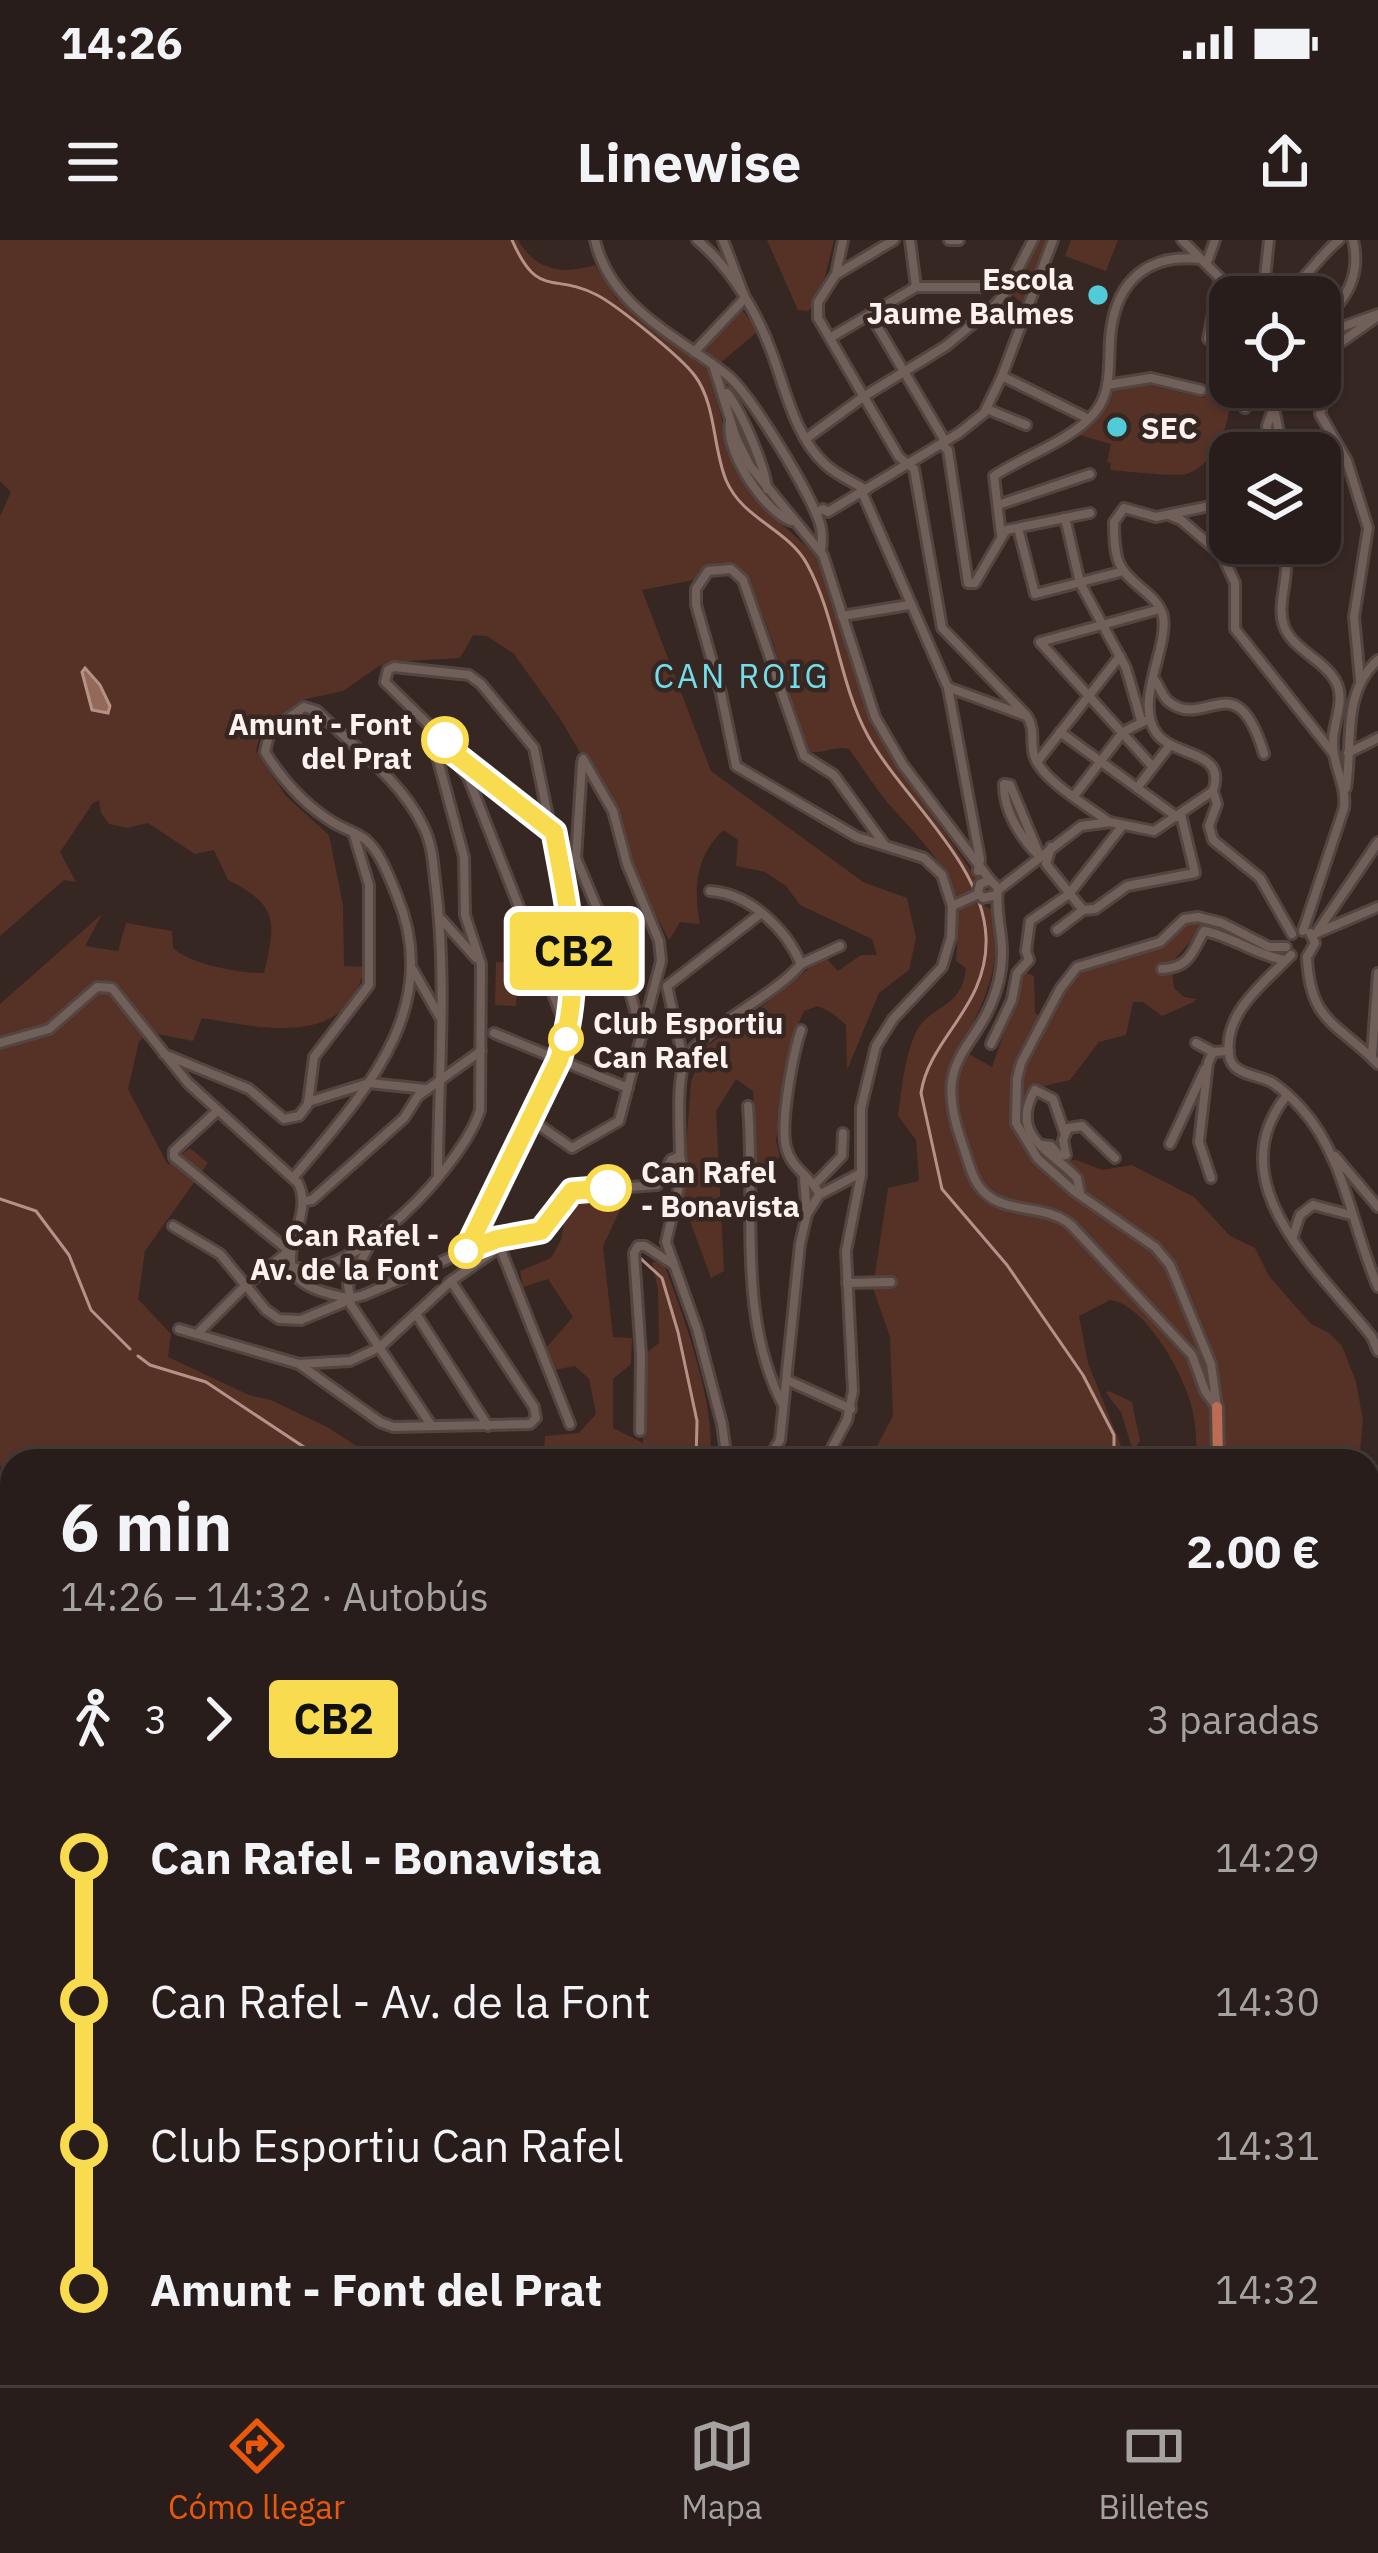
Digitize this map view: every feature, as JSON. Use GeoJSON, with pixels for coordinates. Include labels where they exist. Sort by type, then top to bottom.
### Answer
{"type":"FeatureCollection","features":[{"type":"Feature","properties":{"kind":"main road"},"geometry":{"type":"LineString","coordinates":[[1217,1407],[1218,1449]]}},
{"type":"Feature","properties":{"kind":"street"},"geometry":{"type":"LineString","coordinates":[[595,240],[599,261],[614,286],[742,392],[823,516],[822,553],[875,717],[903,765],[978,868],[998,908],[1004,951],[999,982],[964,1048],[949,1089],[951,1112],[973,1174],[993,1199],[1055,1214],[1071,1225],[1192,1355],[1209,1400],[1217,1407]]}},
{"type":"Feature","properties":{"kind":"street"},"geometry":{"type":"LineString","coordinates":[[697,240],[745,298],[764,333],[791,411],[824,464],[864,491],[948,688],[978,868]]}},
{"type":"Feature","properties":{"kind":"street"},"geometry":{"type":"LineString","coordinates":[[843,240],[836,274],[817,311],[899,457],[914,469],[942,628],[1028,716],[1037,762],[1110,823]]}},
{"type":"Feature","properties":{"kind":"street"},"geometry":{"type":"LineString","coordinates":[[836,274],[894,240]]}},
{"type":"Feature","properties":{"kind":"street"},"geometry":{"type":"LineString","coordinates":[[910,240],[916,287]]}},
{"type":"Feature","properties":{"kind":"street"},"geometry":{"type":"LineString","coordinates":[[950,240],[959,240]]}},
{"type":"Feature","properties":{"kind":"street"},"geometry":{"type":"LineString","coordinates":[[807,438],[954,340],[994,306],[1033,240]]}},
{"type":"Feature","properties":{"kind":"street"},"geometry":{"type":"LineString","coordinates":[[823,516],[943,443],[988,409],[1053,240]]}},
{"type":"Feature","properties":{"kind":"street"},"geometry":{"type":"LineString","coordinates":[[1204,261],[1215,240]]}},
{"type":"Feature","properties":{"kind":"street"},"geometry":{"type":"LineString","coordinates":[[1265,276],[1269,240]]}},
{"type":"Feature","properties":{"kind":"street"},"geometry":{"type":"LineString","coordinates":[[1308,276],[1340,240]]}},
{"type":"Feature","properties":{"kind":"street"},"geometry":{"type":"LineString","coordinates":[[1341,303],[1358,261],[1353,240]]}},
{"type":"Feature","properties":{"kind":"street"},"geometry":{"type":"LineString","coordinates":[[725,243],[745,298]]}},
{"type":"Feature","properties":{"kind":"street"},"geometry":{"type":"LineString","coordinates":[[717,260],[727,258],[725,243]]}},
{"type":"Feature","properties":{"kind":"street"},"geometry":{"type":"LineString","coordinates":[[870,314],[948,450],[968,583],[975,583],[1001,535],[994,476],[1088,418],[1108,386],[1111,329],[1120,299],[1144,268],[1186,248],[1215,276]]}},
{"type":"Feature","properties":{"kind":"street"},"geometry":{"type":"LineString","coordinates":[[830,338],[916,287],[1006,287]]}},
{"type":"Feature","properties":{"kind":"street"},"geometry":{"type":"LineString","coordinates":[[694,352],[745,298]]}},
{"type":"Feature","properties":{"kind":"street"},"geometry":{"type":"LineString","coordinates":[[1341,327],[1378,315]]}},
{"type":"Feature","properties":{"kind":"street"},"geometry":{"type":"LineString","coordinates":[[1375,1061],[1314,1004],[1307,957],[1315,947],[1342,818],[1360,680],[1354,627],[1366,579],[1368,528],[1347,461],[1321,418],[1320,404],[1334,347],[1378,315]]}},
{"type":"Feature","properties":{"kind":"street"},"geometry":{"type":"LineString","coordinates":[[714,368],[740,447],[767,490],[822,553]]}},
{"type":"Feature","properties":{"kind":"street"},"geometry":{"type":"LineString","coordinates":[[1002,376],[1088,418]]}},
{"type":"Feature","properties":{"kind":"street"},"geometry":{"type":"LineString","coordinates":[[1108,386],[1151,378],[1201,390]]}},
{"type":"Feature","properties":{"kind":"street"},"geometry":{"type":"LineString","coordinates":[[723,390],[739,410],[763,466],[767,490]]}},
{"type":"Feature","properties":{"kind":"street"},"geometry":{"type":"LineString","coordinates":[[1274,408],[1279,432]]}},
{"type":"Feature","properties":{"kind":"street"},"geometry":{"type":"LineString","coordinates":[[1267,432],[1274,408]]}},
{"type":"Feature","properties":{"kind":"street"},"geometry":{"type":"LineString","coordinates":[[988,409],[1026,424]]}},
{"type":"Feature","properties":{"kind":"street"},"geometry":{"type":"LineString","coordinates":[[730,420],[731,446],[779,517],[794,522]]}},
{"type":"Feature","properties":{"kind":"street"},"geometry":{"type":"LineString","coordinates":[[1267,426],[1278,424]]}},
{"type":"Feature","properties":{"kind":"street"},"geometry":{"type":"LineString","coordinates":[[998,505],[1090,474]]}},
{"type":"Feature","properties":{"kind":"street"},"geometry":{"type":"LineString","coordinates":[[1074,796],[1123,732],[1145,717],[1163,621],[1160,609],[1118,561],[1114,526],[1118,511],[1124,508],[1156,517],[1209,507]]}},
{"type":"Feature","properties":{"kind":"street"},"geometry":{"type":"LineString","coordinates":[[1184,522],[1190,511]]}},
{"type":"Feature","properties":{"kind":"street"},"geometry":{"type":"LineString","coordinates":[[1001,535],[1090,513]]}},
{"type":"Feature","properties":{"kind":"street"},"geometry":{"type":"LineString","coordinates":[[1169,515],[1222,555],[1235,583],[1235,629],[1334,754]]}},
{"type":"Feature","properties":{"kind":"street"},"geometry":{"type":"LineString","coordinates":[[1065,518],[1080,583],[1120,656],[1145,717],[1170,745],[1212,764],[1216,803],[1209,826],[1216,845],[1260,878],[1292,934],[1287,954],[1238,1014],[1229,1051],[1237,1070],[1268,1080],[1287,1095],[1378,1207]]}},
{"type":"Feature","properties":{"kind":"street"},"geometry":{"type":"LineString","coordinates":[[1018,528],[1035,595],[1124,571]]}},
{"type":"Feature","properties":{"kind":"street"},"geometry":{"type":"LineString","coordinates":[[1286,564],[1284,627],[1335,679],[1340,704],[1334,754],[1345,792]]}},
{"type":"Feature","properties":{"kind":"street"},"geometry":{"type":"LineString","coordinates":[[831,1449],[850,1409],[853,1391],[848,1233],[861,1174],[860,1108],[876,1046],[893,1019],[942,967],[956,904],[936,866],[857,837],[736,766],[696,605],[702,577],[716,568],[731,569],[742,580],[804,756],[834,776],[884,844]]}},
{"type":"Feature","properties":{"kind":"street"},"geometry":{"type":"LineString","coordinates":[[842,616],[909,605]]}},
{"type":"Feature","properties":{"kind":"street"},"geometry":{"type":"LineString","coordinates":[[1153,767],[1040,642],[1160,609]]}},
{"type":"Feature","properties":{"kind":"street"},"geometry":{"type":"LineString","coordinates":[[1037,762],[1120,656]]}},
{"type":"Feature","properties":{"kind":"street"},"geometry":{"type":"LineString","coordinates":[[1360,680],[1378,660]]}},
{"type":"Feature","properties":{"kind":"street"},"geometry":{"type":"LineString","coordinates":[[466,1251],[559,1060],[568,1032],[574,944],[534,748],[481,684],[460,671],[448,674],[394,667],[388,670],[385,682],[433,729],[468,777],[568,1032]]}},
{"type":"Feature","properties":{"kind":"street"},"geometry":{"type":"LineString","coordinates":[[1152,678],[1166,700],[1176,706],[1227,705],[1244,710],[1255,724],[1264,754]]}},
{"type":"Feature","properties":{"kind":"street"},"geometry":{"type":"LineString","coordinates":[[948,688],[1028,716]]}},
{"type":"Feature","properties":{"kind":"street"},"geometry":{"type":"LineString","coordinates":[[293,1178],[369,1083],[398,1032],[412,969],[407,923],[366,840],[293,792],[265,752],[267,734],[301,708],[316,711],[368,760],[422,821],[433,856],[441,919],[438,1177]]}},
{"type":"Feature","properties":{"kind":"street"},"geometry":{"type":"LineString","coordinates":[[1057,930],[1127,886],[1195,873],[1179,816],[1060,732]]}},
{"type":"Feature","properties":{"kind":"street"},"geometry":{"type":"LineString","coordinates":[[1320,738],[1333,736]]}},
{"type":"Feature","properties":{"kind":"street"},"geometry":{"type":"LineString","coordinates":[[1348,753],[1378,738]]}},
{"type":"Feature","properties":{"kind":"street"},"geometry":{"type":"LineString","coordinates":[[1137,788],[1170,745]]}},
{"type":"Feature","properties":{"kind":"street"},"geometry":{"type":"LineString","coordinates":[[444,750],[554,832]]}},
{"type":"Feature","properties":{"kind":"street"},"geometry":{"type":"LineString","coordinates":[[432,1426],[350,1299],[348,1285],[370,1244],[438,1177],[473,1132],[480,1110],[480,962],[465,915],[464,857],[444,750]]}},
{"type":"Feature","properties":{"kind":"street"},"geometry":{"type":"LineString","coordinates":[[530,1119],[566,1147],[581,1146],[619,1121],[662,961],[659,940],[627,864],[613,811],[583,759],[575,858],[627,980],[640,1031]]}},
{"type":"Feature","properties":{"kind":"street"},"geometry":{"type":"LineString","coordinates":[[1004,784],[1013,791],[1039,855],[1021,836],[1004,784]]}},
{"type":"Feature","properties":{"kind":"street"},"geometry":{"type":"LineString","coordinates":[[956,904],[1008,879],[1081,826],[1110,823],[1154,830],[1213,791]]}},
{"type":"Feature","properties":{"kind":"street"},"geometry":{"type":"LineString","coordinates":[[991,1044],[1012,1000],[1017,974],[1029,961],[1030,921],[1069,894],[1123,825]]}},
{"type":"Feature","properties":{"kind":"street"},"geometry":{"type":"LineString","coordinates":[[163,1054],[249,1089],[284,1119],[298,1116],[308,1102],[314,1057],[369,985],[369,885],[354,833]]}},
{"type":"Feature","properties":{"kind":"street"},"geometry":{"type":"LineString","coordinates":[[1316,929],[1378,842]]}},
{"type":"Feature","properties":{"kind":"street"},"geometry":{"type":"LineString","coordinates":[[557,850],[575,845]]}},
{"type":"Feature","properties":{"kind":"street"},"geometry":{"type":"LineString","coordinates":[[1051,846],[1046,864],[1083,910]]}},
{"type":"Feature","properties":{"kind":"street"},"geometry":{"type":"LineString","coordinates":[[710,891],[734,895],[760,914],[792,944],[801,964]]}},
{"type":"Feature","properties":{"kind":"street"},"geometry":{"type":"LineString","coordinates":[[1292,934],[1378,907]]}},
{"type":"Feature","properties":{"kind":"street"},"geometry":{"type":"LineString","coordinates":[[653,995],[760,914]]}},
{"type":"Feature","properties":{"kind":"street"},"geometry":{"type":"LineString","coordinates":[[1217,1407],[1211,1364],[1170,1265],[1156,1247],[1080,1195],[1038,1159],[1015,1118],[1021,1063],[1067,976],[1084,964],[1160,942],[1190,918],[1222,923],[1269,947],[1307,957]]}},
{"type":"Feature","properties":{"kind":"street"},"geometry":{"type":"LineString","coordinates":[[441,919],[480,962]]}},
{"type":"Feature","properties":{"kind":"street"},"geometry":{"type":"LineString","coordinates":[[1162,968],[1190,960],[1204,931],[1264,956],[1287,954]]}},
{"type":"Feature","properties":{"kind":"street"},"geometry":{"type":"LineString","coordinates":[[683,1064],[704,1039],[765,998],[801,964],[840,946]]}},
{"type":"Feature","properties":{"kind":"street"},"geometry":{"type":"LineString","coordinates":[[412,969],[441,1019]]}},
{"type":"Feature","properties":{"kind":"street"},"geometry":{"type":"LineString","coordinates":[[1375,1061],[1378,973]]}},
{"type":"Feature","properties":{"kind":"street"},"geometry":{"type":"LineString","coordinates":[[0,1042],[49,1029],[91,991],[107,986],[116,992],[163,1054],[217,1111],[293,1178],[305,1201],[289,1251],[292,1267],[306,1286],[350,1299]]}},
{"type":"Feature","properties":{"kind":"street"},"geometry":{"type":"LineString","coordinates":[[667,986],[683,1064],[683,1170],[666,1235],[697,1330],[725,1449]]}},
{"type":"Feature","properties":{"kind":"street"},"geometry":{"type":"LineString","coordinates":[[801,1030],[785,1147],[804,1180],[817,1190]]}},
{"type":"Feature","properties":{"kind":"street"},"geometry":{"type":"LineString","coordinates":[[494,1033],[628,1088]]}},
{"type":"Feature","properties":{"kind":"street"},"geometry":{"type":"LineString","coordinates":[[1196,1043],[1213,1052],[1229,1051]]}},
{"type":"Feature","properties":{"kind":"street"},"geometry":{"type":"LineString","coordinates":[[305,1201],[312,1200],[389,1131],[428,1089],[482,1050]]}},
{"type":"Feature","properties":{"kind":"street"},"geometry":{"type":"LineString","coordinates":[[1170,1144],[1213,1052]]}},
{"type":"Feature","properties":{"kind":"street"},"geometry":{"type":"LineString","coordinates":[[1208,1066],[1199,1142],[1211,1178]]}},
{"type":"Feature","properties":{"kind":"street"},"geometry":{"type":"LineString","coordinates":[[308,1102],[369,1083],[428,1089]]}},
{"type":"Feature","properties":{"kind":"street"},"geometry":{"type":"LineString","coordinates":[[1041,1146],[1066,1155],[1065,1134],[1053,1099],[1034,1090],[1025,1117],[1041,1146],[1077,1178],[1080,1195]]}},
{"type":"Feature","properties":{"kind":"street"},"geometry":{"type":"LineString","coordinates":[[1287,1095],[1267,1129],[1262,1160],[1268,1196],[1293,1236],[1375,1338],[1378,1351]]}},
{"type":"Feature","properties":{"kind":"street"},"geometry":{"type":"LineString","coordinates":[[748,1106],[752,1281],[766,1367],[783,1406]]}},
{"type":"Feature","properties":{"kind":"street"},"geometry":{"type":"LineString","coordinates":[[217,1111],[174,1151],[174,1157],[289,1251]]}},
{"type":"Feature","properties":{"kind":"street"},"geometry":{"type":"LineString","coordinates":[[1065,1134],[1068,1128],[1082,1126],[1115,1158]]}},
{"type":"Feature","properties":{"kind":"street"},"geometry":{"type":"LineString","coordinates":[[777,1449],[800,1244],[817,1190],[842,1156],[843,1133]]}},
{"type":"Feature","properties":{"kind":"street"},"geometry":{"type":"LineString","coordinates":[[1330,1150],[1378,1287]]}},
{"type":"Feature","properties":{"kind":"street"},"geometry":{"type":"LineString","coordinates":[[298,1364],[350,1361],[380,1347],[451,1281],[499,1245],[545,1228],[572,1191],[653,1186],[661,1182],[673,1157],[680,1156]]}},
{"type":"Feature","properties":{"kind":"street"},"geometry":{"type":"LineString","coordinates":[[817,1190],[861,1174]]}},
{"type":"Feature","properties":{"kind":"street"},"geometry":{"type":"LineString","coordinates":[[804,1180],[807,1214]]}},
{"type":"Feature","properties":{"kind":"street"},"geometry":{"type":"LineString","coordinates":[[1293,1236],[1300,1215],[1309,1206],[1327,1206],[1352,1215]]}},
{"type":"Feature","properties":{"kind":"street"},"geometry":{"type":"LineString","coordinates":[[173,1226],[220,1254],[266,1310],[287,1321],[301,1320],[497,1239],[517,1237]]}},
{"type":"Feature","properties":{"kind":"street"},"geometry":{"type":"LineString","coordinates":[[292,1267],[318,1269],[370,1244]]}},
{"type":"Feature","properties":{"kind":"street"},"geometry":{"type":"LineString","coordinates":[[499,1245],[570,1424]]}},
{"type":"Feature","properties":{"kind":"street"},"geometry":{"type":"LineString","coordinates":[[640,1431],[634,1253],[638,1246],[645,1246],[675,1266]]}},
{"type":"Feature","properties":{"kind":"street"},"geometry":{"type":"LineString","coordinates":[[197,1334],[289,1251]]}},
{"type":"Feature","properties":{"kind":"street"},"geometry":{"type":"LineString","coordinates":[[179,1329],[298,1364],[393,1427],[530,1424],[536,1418],[534,1407],[451,1281]]}},
{"type":"Feature","properties":{"kind":"street"},"geometry":{"type":"LineString","coordinates":[[847,1283],[891,1282]]}},
{"type":"Feature","properties":{"kind":"street"},"geometry":{"type":"LineString","coordinates":[[416,1314],[488,1426]]}},
{"type":"Feature","properties":{"kind":"street"},"geometry":{"type":"LineString","coordinates":[[787,1380],[850,1409]]}},
{"type":"Feature","properties":{"kind":"shaded area"},"geometry":{"type":"Polygon","coordinates":[[[0,240],[518,240],[533,258],[551,268],[595,265],[616,298],[710,372],[734,468],[775,518],[817,556],[872,727],[976,878],[976,901],[992,910],[993,966],[984,999],[960,1049],[992,1067],[1025,972],[1034,976],[1035,1013],[1042,1018],[1064,977],[1077,964],[1158,938],[1190,913],[1223,919],[1264,941],[1263,952],[1219,930],[1201,930],[1171,963],[1174,988],[1196,999],[1194,1002],[1162,1016],[1143,1002],[1133,1002],[1126,1035],[1099,1042],[1070,1080],[1031,1089],[1024,1118],[1030,1137],[1049,1161],[1076,1160],[1102,1170],[1132,1165],[1194,1197],[1230,1236],[1255,1248],[1269,1276],[1311,1324],[1342,1346],[1356,1382],[1363,1420],[1360,1449],[1196,1449],[1193,1412],[1174,1363],[1137,1315],[1110,1300],[1079,1316],[1088,1363],[1122,1449],[875,1449],[893,1416],[890,1337],[873,1288],[888,1188],[919,1181],[916,1140],[898,1116],[906,1063],[916,1032],[952,1000],[966,968],[956,961],[956,912],[938,862],[849,749],[806,751],[777,654],[747,580],[732,564],[720,562],[694,580],[642,590],[711,771],[863,882],[907,898],[916,938],[909,970],[879,993],[847,1070],[846,1025],[818,1006],[804,1011],[793,1036],[776,1141],[780,1157],[757,1173],[753,1091],[736,1079],[716,1111],[724,1271],[711,1278],[682,1199],[691,1082],[704,1048],[824,956],[838,971],[861,955],[877,955],[872,939],[800,905],[786,886],[765,872],[736,866],[738,840],[724,830],[702,861],[697,898],[700,924],[680,922],[669,940],[631,868],[617,808],[561,720],[514,654],[487,636],[473,635],[460,658],[379,666],[343,691],[302,700],[261,731],[256,751],[286,796],[329,835],[343,905],[344,966],[364,967],[355,993],[341,1011],[300,1027],[202,1018],[193,1041],[152,1033],[139,1041],[128,1089],[168,1165],[190,1148],[208,1163],[145,1251],[138,1299],[171,1334],[168,1357],[249,1395],[271,1400],[361,1449],[0,1449],[0,1004],[102,914],[85,946],[118,951],[126,923],[172,931],[173,948],[192,959],[253,973],[264,973],[271,928],[265,907],[228,880],[214,850],[195,854],[148,823],[127,828],[109,824],[99,800],[60,852],[76,882],[64,880],[0,936],[0,516],[11,492],[0,481],[0,240]]]}},
{"type":"Feature","properties":{"kind":"shaded area"},"geometry":{"type":"Polygon","coordinates":[[[767,240],[834,240],[825,277],[809,311],[798,310],[767,240]]]}},
{"type":"Feature","properties":{"kind":"shaded area"},"geometry":{"type":"Polygon","coordinates":[[[1037,240],[1046,240],[1022,303],[1010,293],[1011,286],[1037,240]]]}},
{"type":"Feature","properties":{"kind":"shaded area"},"geometry":{"type":"Polygon","coordinates":[[[1071,240],[1118,240],[1106,271],[1065,256],[1071,240]]]}},
{"type":"Feature","properties":{"kind":"shaded area"},"geometry":{"type":"Polygon","coordinates":[[[740,307],[758,331],[719,364],[704,349],[740,307]]]}},
{"type":"Feature","properties":{"kind":"shaded area"},"geometry":{"type":"Polygon","coordinates":[[[1209,376],[1209,408],[1229,408],[1228,419],[1223,432],[1209,432],[1209,459],[1186,474],[1110,470],[1111,444],[1076,434],[1102,413],[1113,388],[1141,383],[1204,398],[1209,376]]]}},
{"type":"Feature","properties":{"kind":"shaded area"},"geometry":{"type":"Polygon","coordinates":[[[85,668],[100,685],[110,706],[108,713],[92,710],[82,672],[85,668]]]}},
{"type":"Feature","properties":{"kind":"shaded area"},"geometry":{"type":"Polygon","coordinates":[[[496,962],[518,963],[516,1006],[495,1005],[496,962]]]}},
{"type":"Feature","properties":{"kind":"shaded area"},"geometry":{"type":"Polygon","coordinates":[[[634,1180],[603,1246],[613,1337],[632,1338],[631,1364],[613,1379],[613,1428],[643,1443],[646,1353],[659,1343],[658,1289],[652,1263],[662,1259],[704,1388],[710,1449],[544,1449],[545,1436],[579,1433],[596,1414],[589,1379],[575,1366],[554,1370],[545,1349],[573,1317],[548,1279],[523,1287],[520,1271],[551,1258],[561,1240],[565,1217],[606,1182],[634,1180]]]}},
{"type":"Feature","properties":{"kind":"shaded area"},"geometry":{"type":"Polygon","coordinates":[[[1106,1393],[1132,1402],[1140,1441],[1134,1449],[1121,1412],[1106,1393]]]}},
{"type":"Feature","properties":{"kind":"waterway"},"geometry":{"type":"LineString","coordinates":[[512,240],[521,259],[539,278],[582,288],[607,301],[695,376],[707,400],[733,493],[807,564],[868,736],[971,883],[982,909],[984,961],[969,1002],[935,1055],[921,1093],[942,1189],[1007,1265],[1083,1375],[1114,1435],[1114,1449]]}},
{"type":"Feature","properties":{"kind":"waterway"},"geometry":{"type":"LineString","coordinates":[[0,1199],[36,1211],[69,1255],[91,1310],[130,1349]]}},
{"type":"Feature","properties":{"kind":"waterway"},"geometry":{"type":"LineString","coordinates":[[639,1257],[662,1278],[697,1421],[696,1449]]}},
{"type":"Feature","properties":{"kind":"waterway"},"geometry":{"type":"LineString","coordinates":[[138,1356],[150,1365],[206,1382],[307,1449]]}},
{"type":"Feature","properties":{"kind":"bus line","name":"CB2"},"geometry":{"type":"LineString","coordinates":[[445,740],[456,755],[554,832],[574,944],[574,988],[559,1060],[466,1251],[497,1239],[541,1231],[572,1191],[608,1188]]}},
{"type":"Feature","properties":{"kind":"place","name":"Escola Jaume Balmes"},"geometry":{"type":"Point","coordinates":[1098,295]}},
{"type":"Feature","properties":{"kind":"place","name":"SEC"},"geometry":{"type":"Point","coordinates":[1117,427]}},
{"type":"Feature","properties":{"kind":"place","name":"Amunt - Font del Prat"},"geometry":{"type":"Point","coordinates":[445,740]}},
{"type":"Feature","properties":{"kind":"place","name":"Club Esportiu Can Rafel"},"geometry":{"type":"Point","coordinates":[566,1039]}},
{"type":"Feature","properties":{"kind":"place","name":"Can Rafel - Bonavista"},"geometry":{"type":"Point","coordinates":[608,1188]}},
{"type":"Feature","properties":{"kind":"place","name":"Can Rafel - Av. de la Font"},"geometry":{"type":"Point","coordinates":[466,1251]}},
{"type":"Feature","properties":{"kind":"district","name":"CAN ROIG"},"geometry":{"type":"Point","coordinates":[742,675]}}]}
